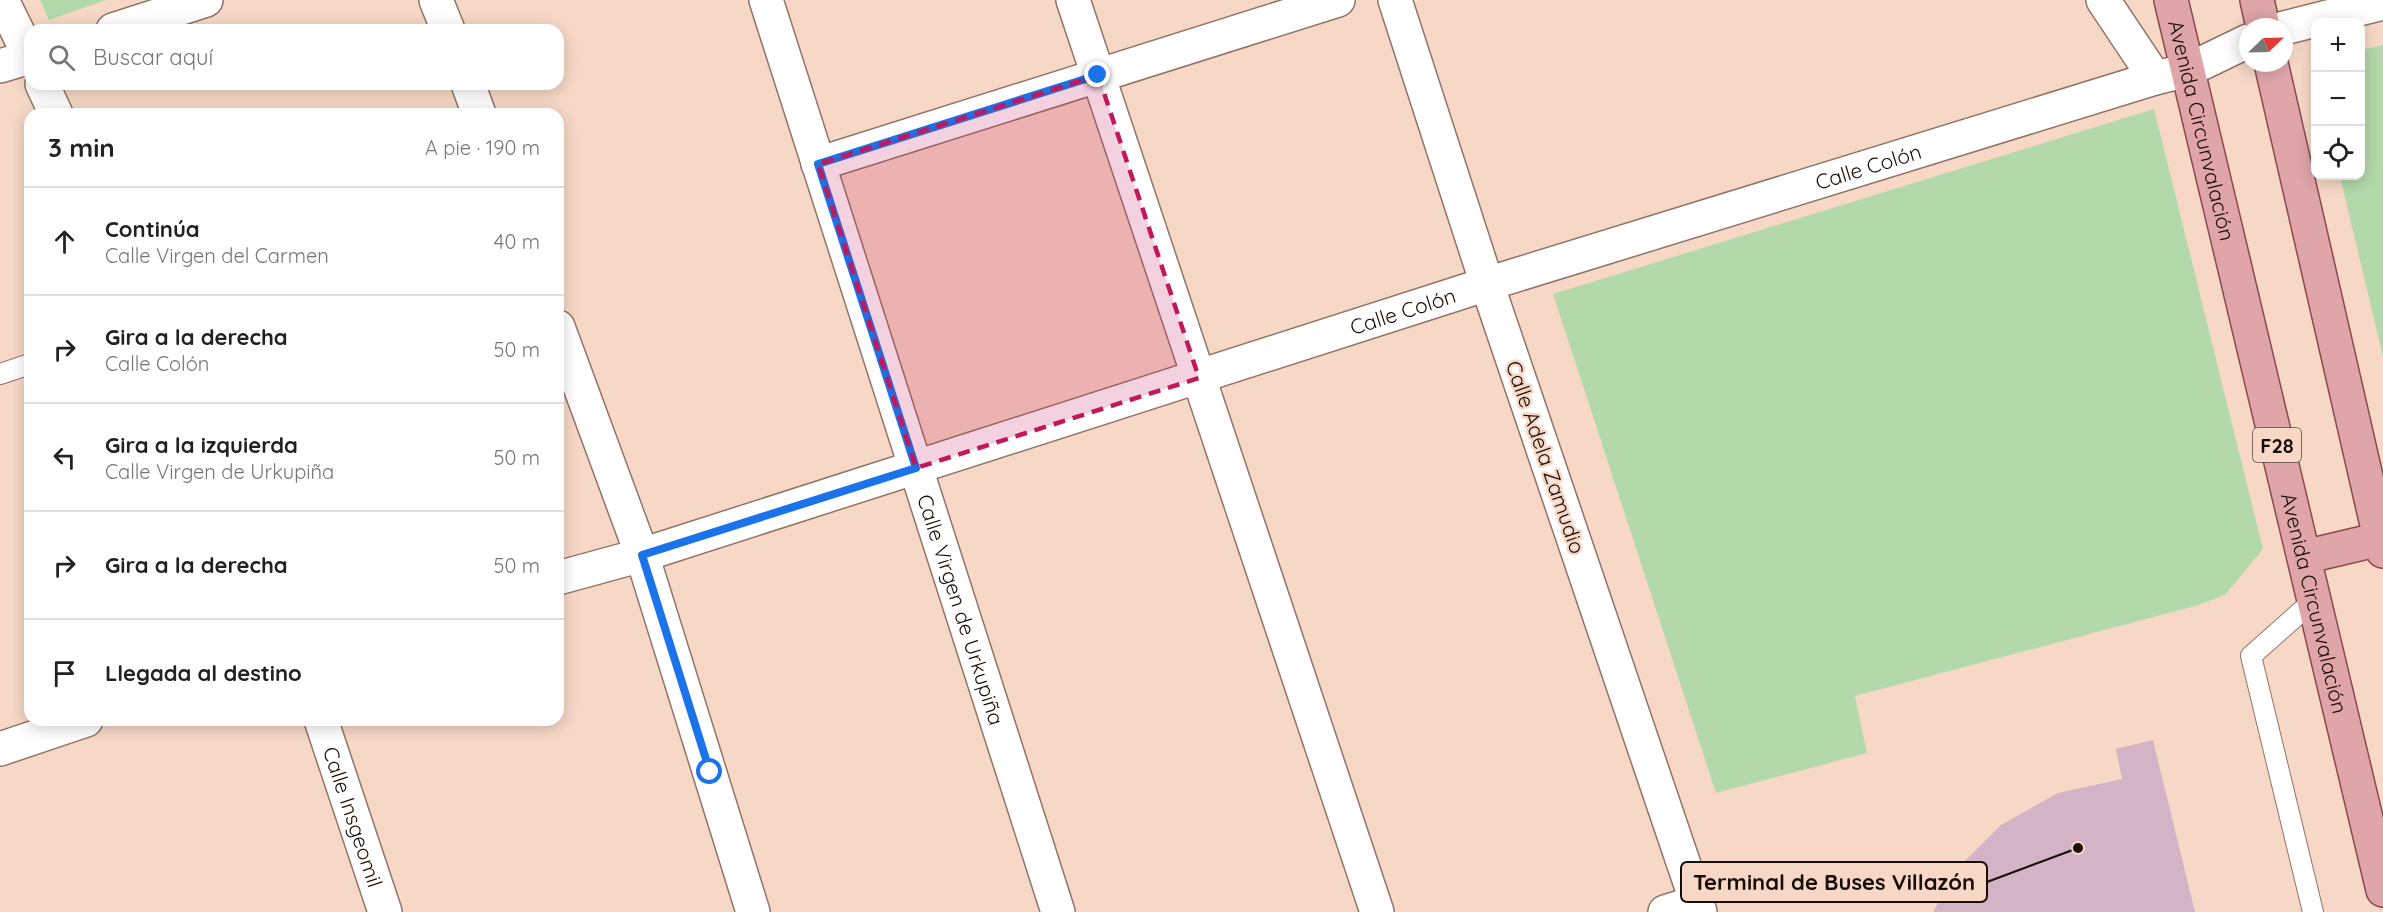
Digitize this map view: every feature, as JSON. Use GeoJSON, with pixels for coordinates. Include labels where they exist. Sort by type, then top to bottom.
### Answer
{"type":"FeatureCollection","features":[{"type":"Feature","properties":{"kind":"main road","name":"Avenida Circunvalación"},"geometry":{"type":"LineString","coordinates":[[2171,0],[2383,890]]}},
{"type":"Feature","properties":{"kind":"main road"},"geometry":{"type":"LineString","coordinates":[[2257,0],[2261,18]]}},
{"type":"Feature","properties":{"kind":"main road"},"geometry":{"type":"LineString","coordinates":[[2273,72],[2382,545],[2304,557]]}},
{"type":"Feature","properties":{"kind":"street"},"geometry":{"type":"LineString","coordinates":[[2,0],[24,45]]}},
{"type":"Feature","properties":{"kind":"street"},"geometry":{"type":"LineString","coordinates":[[132,24],[206,0]]}},
{"type":"Feature","properties":{"kind":"street"},"geometry":{"type":"LineString","coordinates":[[436,0],[446,24]]}},
{"type":"Feature","properties":{"kind":"street","name":"Calle Virgen de Urkupiña"},"geometry":{"type":"LineString","coordinates":[[766,0],[1058,912]]}},
{"type":"Feature","properties":{"kind":"street"},"geometry":{"type":"LineString","coordinates":[[1073,0],[1377,912]]}},
{"type":"Feature","properties":{"kind":"street"},"geometry":{"type":"LineString","coordinates":[[818,164],[1338,0]]}},
{"type":"Feature","properties":{"kind":"street","name":"Calle Adela Zamudio"},"geometry":{"type":"LineString","coordinates":[[1395,0],[1487,284],[1699,907]]}},
{"type":"Feature","properties":{"kind":"street"},"geometry":{"type":"LineString","coordinates":[[2103,0],[2155,78]]}},
{"type":"Feature","properties":{"kind":"street"},"geometry":{"type":"LineString","coordinates":[[2293,26],[2383,3]]}},
{"type":"Feature","properties":{"kind":"street","name":"Calle Colón"},"geometry":{"type":"LineString","coordinates":[[564,576],[642,555],[1487,284],[2155,78],[2188,70],[2239,45]]}},
{"type":"Feature","properties":{"kind":"street"},"geometry":{"type":"LineString","coordinates":[[0,66],[24,59]]}},
{"type":"Feature","properties":{"kind":"street"},"geometry":{"type":"LineString","coordinates":[[45,90],[53,108]]}},
{"type":"Feature","properties":{"kind":"street"},"geometry":{"type":"LineString","coordinates":[[470,90],[477,108]]}},
{"type":"Feature","properties":{"kind":"street"},"geometry":{"type":"LineString","coordinates":[[564,343],[642,555],[753,912]]}},
{"type":"Feature","properties":{"kind":"street"},"geometry":{"type":"LineString","coordinates":[[0,748],[68,726]]}},
{"type":"Feature","properties":{"kind":"street","name":"Calle Insgeomil"},"geometry":{"type":"LineString","coordinates":[[323,726],[386,912]]}},
{"type":"Feature","properties":{"kind":"street"},"geometry":{"type":"LineString","coordinates":[[1665,912],[1699,907]]}},
{"type":"Feature","properties":{"kind":"lane"},"geometry":{"type":"LineString","coordinates":[[0,374],[24,366]]}},
{"type":"Feature","properties":{"kind":"lane"},"geometry":{"type":"LineString","coordinates":[[2313,912],[2251,656],[2314,600]]}},
{"type":"Feature","properties":{"kind":"highlighted area"},"geometry":{"type":"Polygon","coordinates":[[[1098,75],[1199,378],[916,468],[818,164],[1098,75]]]}},
{"type":"Feature","properties":{"kind":"green space"},"geometry":{"type":"Polygon","coordinates":[[[40,0],[106,0],[49,20],[40,0]]]}},
{"type":"Feature","properties":{"kind":"green space"},"geometry":{"type":"Polygon","coordinates":[[[2383,45],[2383,357],[2341,180],[2365,180],[2365,49],[2383,45]]]}},
{"type":"Feature","properties":{"kind":"green space"},"geometry":{"type":"Polygon","coordinates":[[[2154,109],[2263,549],[2225,595],[2195,606],[1855,696],[1867,753],[1716,793],[1553,294],[2154,109]]]}},
{"type":"Feature","properties":{"kind":"building"},"geometry":{"type":"Polygon","coordinates":[[[2153,740],[2195,912],[1933,912],[1955,871],[2001,825],[2058,793],[2122,779],[2116,749],[2153,740]]]}},
{"type":"Feature","properties":{"kind":"place","name":"Terminal de Buses Villazón"},"geometry":{"type":"Point","coordinates":[2078,848]}},
{"type":"Feature","properties":{"kind":"route"},"geometry":{"type":"LineString","coordinates":[[710,772],[642,555],[916,468],[818,164],[1098,75]]}}]}
